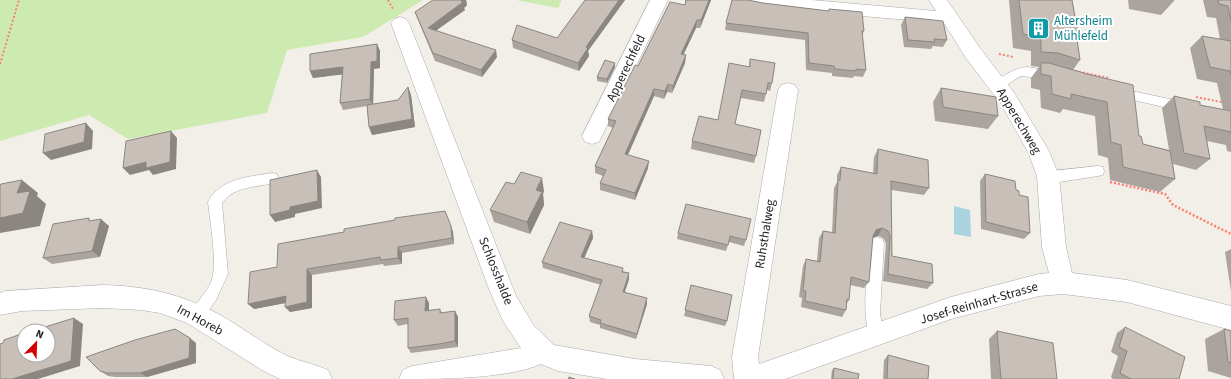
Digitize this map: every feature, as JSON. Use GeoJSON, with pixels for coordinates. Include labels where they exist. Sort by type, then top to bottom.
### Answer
{"type":"FeatureCollection","features":[{"type":"Feature","properties":{"kind":"street","name":"Apperechfeld"},"geometry":{"type":"LineString","coordinates":[[592,136],[659,0]]}},
{"type":"Feature","properties":{"kind":"street"},"geometry":{"type":"LineString","coordinates":[[743,0],[936,17],[943,8]]}},
{"type":"Feature","properties":{"kind":"street","name":"Apperechweg"},"geometry":{"type":"LineString","coordinates":[[943,8],[1008,99],[1033,139],[1048,176],[1054,247],[1064,283]]}},
{"type":"Feature","properties":{"kind":"street","name":"Schlosshalde"},"geometry":{"type":"LineString","coordinates":[[400,23],[494,268],[501,292],[518,322],[541,350],[553,358],[587,362],[640,373],[711,379]]}},
{"type":"Feature","properties":{"kind":"street","name":"Ruhsthalweg"},"geometry":{"type":"LineString","coordinates":[[747,379],[745,357],[788,90]]}},
{"type":"Feature","properties":{"kind":"street","name":"Josef-Reinhart-Strasse"},"geometry":{"type":"LineString","coordinates":[[758,379],[767,373],[951,308],[1039,285],[1064,283],[1127,291],[1231,318]]}},
{"type":"Feature","properties":{"kind":"street","name":"Im Horeb"},"geometry":{"type":"LineString","coordinates":[[0,304],[89,296],[140,297],[170,304],[197,315],[263,356],[301,376],[319,379]]}},
{"type":"Feature","properties":{"kind":"street"},"geometry":{"type":"LineString","coordinates":[[412,379],[525,360],[541,350]]}},
{"type":"Feature","properties":{"kind":"lane"},"geometry":{"type":"LineString","coordinates":[[997,84],[1006,81],[1011,75],[1024,70],[1067,74]]}},
{"type":"Feature","properties":{"kind":"lane"},"geometry":{"type":"LineString","coordinates":[[1104,89],[1194,109]]}},
{"type":"Feature","properties":{"kind":"lane"},"geometry":{"type":"LineString","coordinates":[[1048,176],[1059,177],[1098,171]]}},
{"type":"Feature","properties":{"kind":"lane"},"geometry":{"type":"LineString","coordinates":[[197,315],[213,294],[219,283],[221,274],[215,202],[219,195],[227,189],[272,178]]}},
{"type":"Feature","properties":{"kind":"lane"},"geometry":{"type":"LineString","coordinates":[[876,334],[873,313],[877,243]]}},
{"type":"Feature","properties":{"kind":"path"},"geometry":{"type":"LineString","coordinates":[[0,64],[19,0]]}},
{"type":"Feature","properties":{"kind":"path"},"geometry":{"type":"LineString","coordinates":[[973,52],[983,51],[1014,58]]}},
{"type":"Feature","properties":{"kind":"path"},"geometry":{"type":"LineString","coordinates":[[1067,74],[1115,79]]}},
{"type":"Feature","properties":{"kind":"path"},"geometry":{"type":"LineString","coordinates":[[1192,96],[1231,104]]}},
{"type":"Feature","properties":{"kind":"path"},"geometry":{"type":"LineString","coordinates":[[1098,171],[1109,181],[1165,194],[1173,205],[1231,234]]}},
{"type":"Feature","properties":{"kind":"green space"},"geometry":{"type":"Polygon","coordinates":[[[0,0],[423,0],[363,37],[287,50],[267,113],[128,139],[89,115],[0,141],[0,0]]]}},
{"type":"Feature","properties":{"kind":"green space"},"geometry":{"type":"Polygon","coordinates":[[[516,0],[562,0],[558,8],[516,0]]]}},
{"type":"Feature","properties":{"kind":"water"},"geometry":{"type":"Polygon","coordinates":[[[954,206],[970,210],[971,237],[954,234],[954,206]]]}},
{"type":"Feature","properties":{"kind":"building"},"geometry":{"type":"Polygon","coordinates":[[[433,0],[462,0],[461,1],[463,2],[428,28],[496,50],[481,70],[433,53],[415,12],[433,0]]]}},
{"type":"Feature","properties":{"kind":"building"},"geometry":{"type":"Polygon","coordinates":[[[585,0],[619,0],[586,47],[588,48],[578,63],[512,40],[517,25],[557,38],[585,0]]]}},
{"type":"Feature","properties":{"kind":"building"},"geometry":{"type":"Polygon","coordinates":[[[686,0],[709,0],[701,20],[697,20],[681,54],[686,55],[673,86],[668,84],[665,91],[654,89],[625,154],[649,161],[635,193],[600,183],[606,170],[595,166],[616,121],[608,119],[635,65],[638,66],[670,2],[685,5],[686,0]]]}},
{"type":"Feature","properties":{"kind":"building"},"geometry":{"type":"Polygon","coordinates":[[[732,0],[748,0],[829,11],[829,9],[862,12],[864,31],[862,31],[866,70],[856,69],[856,71],[835,69],[834,66],[809,63],[808,33],[726,23],[732,0]]]}},
{"type":"Feature","properties":{"kind":"building","name":"Altersheim Mühlefeld"},"geometry":{"type":"Polygon","coordinates":[[[1019,0],[1072,0],[1078,33],[1076,32],[1080,60],[1058,53],[1041,52],[1041,37],[1023,34],[1019,0]]]}},
{"type":"Feature","properties":{"kind":"building"},"geometry":{"type":"Polygon","coordinates":[[[1218,0],[1231,0],[1231,21],[1228,6],[1219,4],[1218,0]]]}},
{"type":"Feature","properties":{"kind":"building"},"geometry":{"type":"Polygon","coordinates":[[[905,17],[943,21],[947,40],[934,39],[935,42],[908,40],[905,17]]]}},
{"type":"Feature","properties":{"kind":"building"},"geometry":{"type":"Polygon","coordinates":[[[1202,36],[1231,41],[1231,75],[1230,71],[1210,67],[1202,36]]]}},
{"type":"Feature","properties":{"kind":"building"},"geometry":{"type":"Polygon","coordinates":[[[377,44],[377,61],[371,62],[370,99],[340,103],[343,67],[310,71],[310,54],[377,44]]]}},
{"type":"Feature","properties":{"kind":"building"},"geometry":{"type":"Polygon","coordinates":[[[750,59],[775,63],[772,83],[768,83],[766,94],[742,90],[735,124],[761,130],[756,156],[692,141],[699,116],[718,120],[729,63],[750,67],[750,59]]]}},
{"type":"Feature","properties":{"kind":"building"},"geometry":{"type":"Polygon","coordinates":[[[605,60],[615,63],[607,79],[597,77],[605,60]]]}},
{"type":"Feature","properties":{"kind":"building"},"geometry":{"type":"Polygon","coordinates":[[[1041,63],[1049,63],[1133,85],[1139,136],[1141,136],[1143,144],[1170,151],[1175,179],[1123,167],[1121,145],[1111,142],[1107,102],[1071,94],[1071,99],[1052,94],[1051,76],[1041,74],[1041,63]]]}},
{"type":"Feature","properties":{"kind":"building"},"geometry":{"type":"Polygon","coordinates":[[[408,87],[412,119],[369,127],[367,105],[398,100],[408,87]]]}},
{"type":"Feature","properties":{"kind":"building"},"geometry":{"type":"Polygon","coordinates":[[[941,88],[996,97],[998,116],[943,107],[941,88]]]}},
{"type":"Feature","properties":{"kind":"building"},"geometry":{"type":"Polygon","coordinates":[[[1174,96],[1200,102],[1200,105],[1231,111],[1231,132],[1204,126],[1210,159],[1184,153],[1174,96]]]}},
{"type":"Feature","properties":{"kind":"building"},"geometry":{"type":"Polygon","coordinates":[[[86,123],[84,142],[43,153],[45,134],[86,123]]]}},
{"type":"Feature","properties":{"kind":"building"},"geometry":{"type":"Polygon","coordinates":[[[171,131],[170,162],[146,168],[146,162],[123,168],[126,141],[171,131]]]}},
{"type":"Feature","properties":{"kind":"building"},"geometry":{"type":"Polygon","coordinates":[[[878,149],[928,160],[929,188],[891,181],[892,256],[932,264],[933,283],[888,274],[890,236],[888,231],[882,228],[876,230],[873,236],[869,282],[851,277],[849,300],[847,299],[846,310],[805,301],[806,291],[803,291],[806,259],[820,262],[823,231],[835,233],[838,180],[840,180],[841,167],[877,174],[878,149]]]}},
{"type":"Feature","properties":{"kind":"building"},"geometry":{"type":"Polygon","coordinates":[[[317,170],[318,201],[290,207],[290,210],[270,215],[270,180],[317,170]]]}},
{"type":"Feature","properties":{"kind":"building"},"geometry":{"type":"Polygon","coordinates":[[[521,172],[542,178],[536,190],[542,192],[527,222],[490,210],[506,182],[514,184],[521,172]]]}},
{"type":"Feature","properties":{"kind":"building"},"geometry":{"type":"Polygon","coordinates":[[[985,174],[1015,181],[1016,190],[1019,191],[1019,195],[1028,197],[1030,233],[986,222],[985,174]]]}},
{"type":"Feature","properties":{"kind":"building"},"geometry":{"type":"Polygon","coordinates":[[[22,180],[17,193],[30,191],[23,213],[0,218],[0,185],[22,180]]]}},
{"type":"Feature","properties":{"kind":"building"},"geometry":{"type":"Polygon","coordinates":[[[686,204],[751,219],[746,240],[730,236],[728,245],[678,233],[686,204]]]}},
{"type":"Feature","properties":{"kind":"building"},"geometry":{"type":"Polygon","coordinates":[[[445,211],[451,226],[452,238],[398,247],[398,258],[381,260],[380,257],[307,269],[307,302],[285,307],[286,296],[248,304],[250,272],[277,267],[278,244],[344,232],[344,229],[395,220],[395,218],[445,211]]]}},
{"type":"Feature","properties":{"kind":"building"},"geometry":{"type":"Polygon","coordinates":[[[89,218],[89,221],[101,219],[92,251],[43,258],[53,224],[89,218]]]}},
{"type":"Feature","properties":{"kind":"building"},"geometry":{"type":"Polygon","coordinates":[[[560,222],[592,231],[581,257],[623,268],[622,272],[629,273],[623,292],[647,298],[637,334],[600,323],[601,320],[589,316],[602,280],[542,262],[560,222]]]}},
{"type":"Feature","properties":{"kind":"building"},"geometry":{"type":"Polygon","coordinates":[[[691,285],[732,295],[727,321],[685,310],[691,285]]]}},
{"type":"Feature","properties":{"kind":"building"},"geometry":{"type":"Polygon","coordinates":[[[426,297],[425,311],[440,309],[440,313],[455,311],[455,341],[408,348],[408,318],[394,320],[395,301],[426,297]]]}},
{"type":"Feature","properties":{"kind":"building"},"geometry":{"type":"Polygon","coordinates":[[[74,318],[71,361],[12,379],[0,379],[0,344],[3,343],[4,340],[16,336],[16,363],[56,363],[56,324],[74,318]]]}},
{"type":"Feature","properties":{"kind":"building"},"geometry":{"type":"Polygon","coordinates":[[[1125,327],[1185,357],[1179,379],[1131,379],[1120,373],[1127,351],[1119,347],[1125,327]]]}},
{"type":"Feature","properties":{"kind":"building"},"geometry":{"type":"Polygon","coordinates":[[[175,329],[190,338],[189,358],[140,373],[107,373],[100,371],[86,357],[135,340],[175,329]]]}},
{"type":"Feature","properties":{"kind":"building"},"geometry":{"type":"Polygon","coordinates":[[[1224,329],[1231,331],[1231,363],[1228,362],[1224,329]]]}},
{"type":"Feature","properties":{"kind":"building"},"geometry":{"type":"Polygon","coordinates":[[[997,331],[1053,343],[1057,379],[1001,379],[997,331]]]}},
{"type":"Feature","properties":{"kind":"building"},"geometry":{"type":"Polygon","coordinates":[[[888,355],[929,366],[928,379],[887,379],[888,355]]]}},
{"type":"Feature","properties":{"kind":"building"},"geometry":{"type":"Polygon","coordinates":[[[834,368],[859,374],[858,379],[833,379],[834,368]]]}},
{"type":"Feature","properties":{"kind":"place","name":"Altersheim Mühlefeld"},"geometry":{"type":"Point","coordinates":[1038,28]}}]}
